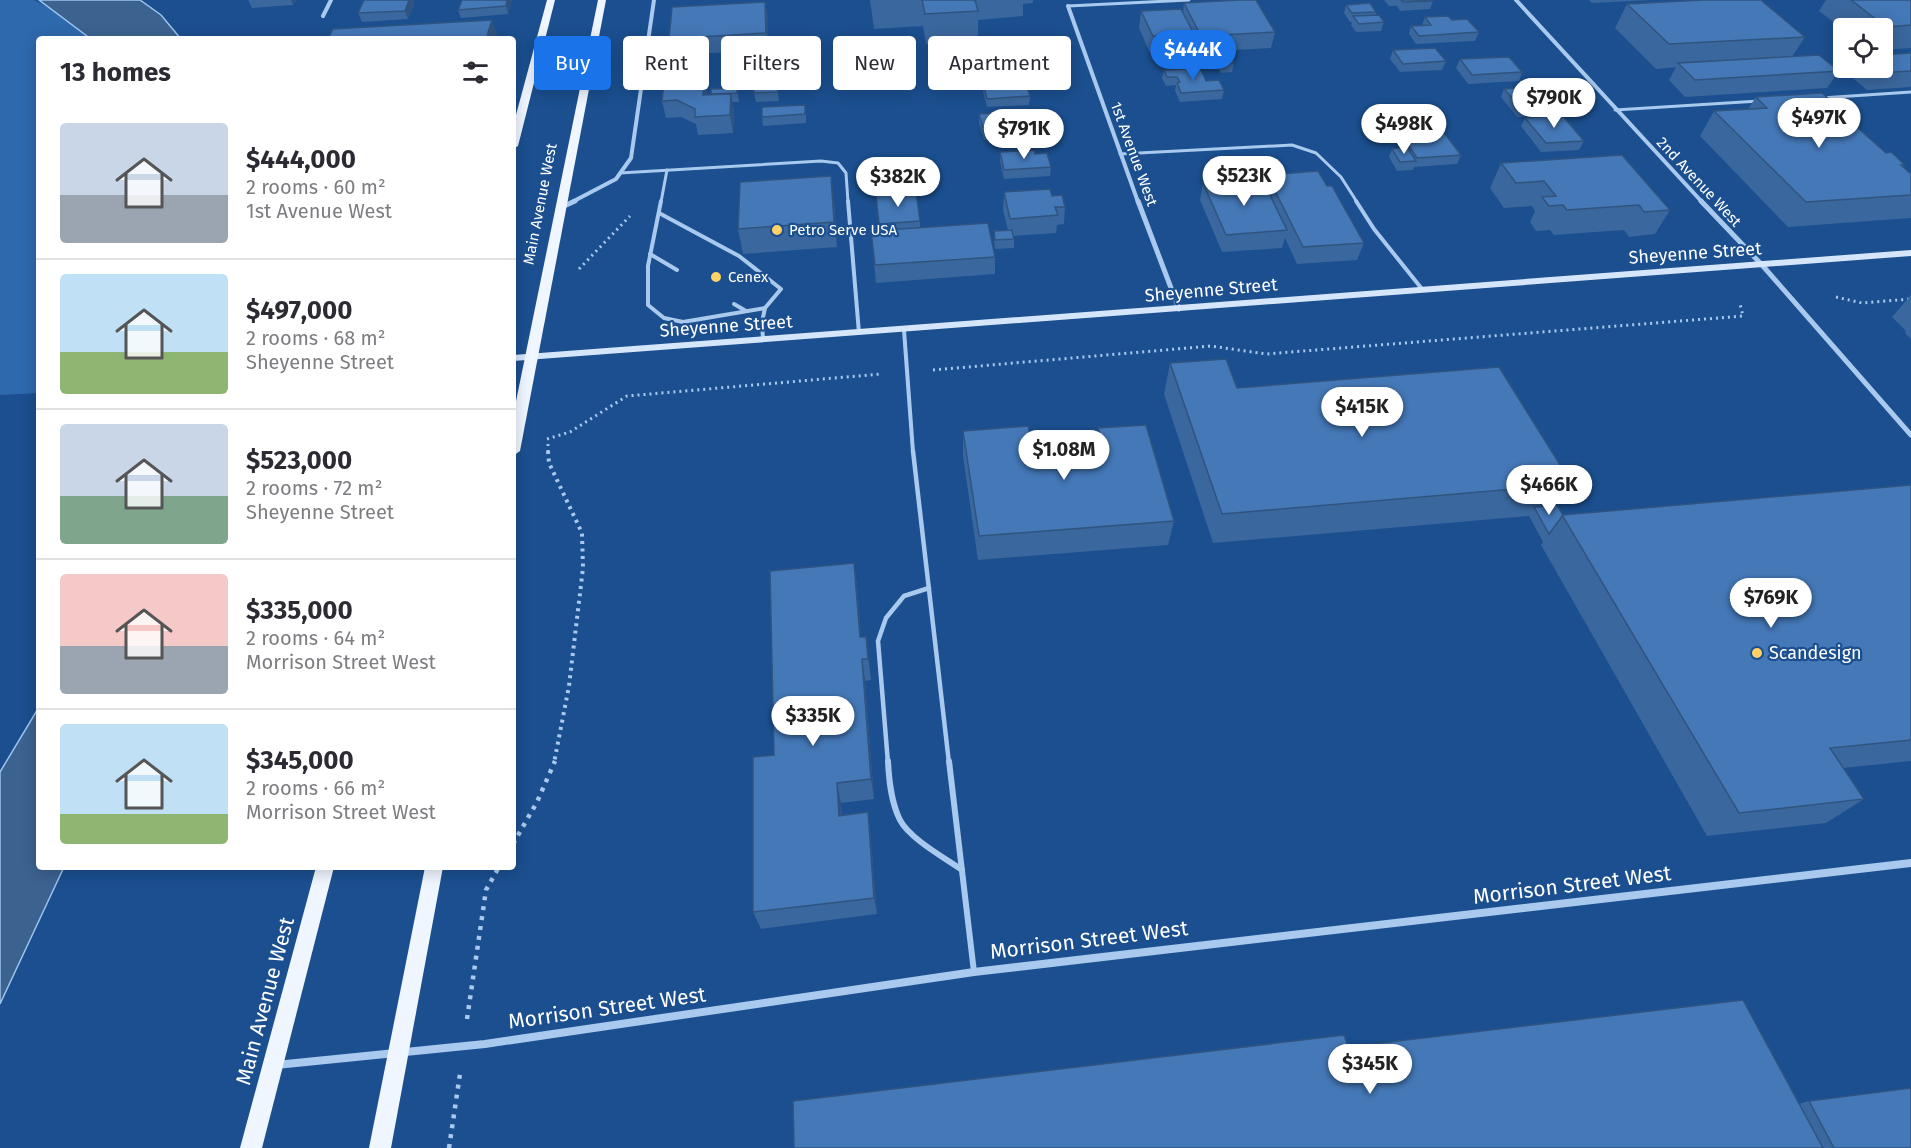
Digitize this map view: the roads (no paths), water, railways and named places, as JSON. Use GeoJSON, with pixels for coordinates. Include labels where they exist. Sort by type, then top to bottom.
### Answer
{"type":"FeatureCollection","features":[{"type":"Feature","properties":{"kind":"main road"},"geometry":{"type":"LineString","coordinates":[[516,134],[551,0]]}},
{"type":"Feature","properties":{"kind":"main road","name":"Main Avenue West"},"geometry":{"type":"LineString","coordinates":[[516,434],[602,0]]}},
{"type":"Feature","properties":{"kind":"main road","name":"Sheyenne Street"},"geometry":{"type":"LineString","coordinates":[[516,358],[1911,253]]}},
{"type":"Feature","properties":{"kind":"main road","name":"Main Avenue West"},"geometry":{"type":"LineString","coordinates":[[251,1148],[324,870]]}},
{"type":"Feature","properties":{"kind":"main road"},"geometry":{"type":"LineString","coordinates":[[380,1148],[433,870]]}},
{"type":"Feature","properties":{"kind":"street"},"geometry":{"type":"LineString","coordinates":[[322,16],[331,0]]}},
{"type":"Feature","properties":{"kind":"street"},"geometry":{"type":"LineString","coordinates":[[559,209],[616,179],[631,158],[654,0]]}},
{"type":"Feature","properties":{"kind":"street","name":"2nd Avenue West"},"geometry":{"type":"LineString","coordinates":[[1516,0],[1615,110],[1762,265],[1911,435]]}},
{"type":"Feature","properties":{"kind":"street","name":"1st Avenue West"},"geometry":{"type":"LineString","coordinates":[[1068,6],[1120,154],[1179,309]]}},
{"type":"Feature","properties":{"kind":"street","name":"Morrison Street West"},"geometry":{"type":"LineString","coordinates":[[273,1065],[464,1047],[974,972],[1911,863]]}},
{"type":"Feature","properties":{"kind":"lane"},"geometry":{"type":"LineString","coordinates":[[1068,6],[1189,0]]}},
{"type":"Feature","properties":{"kind":"lane"},"geometry":{"type":"LineString","coordinates":[[1815,98],[1911,92]]}},
{"type":"Feature","properties":{"kind":"lane"},"geometry":{"type":"LineString","coordinates":[[1615,110],[1769,101]]}},
{"type":"Feature","properties":{"kind":"lane"},"geometry":{"type":"LineString","coordinates":[[1120,154],[1292,145],[1316,153],[1341,177],[1374,229],[1422,289]]}},
{"type":"Feature","properties":{"kind":"lane"},"geometry":{"type":"LineString","coordinates":[[620,173],[821,161],[838,163],[846,174],[859,333]]}},
{"type":"Feature","properties":{"kind":"lane"},"geometry":{"type":"LineString","coordinates":[[668,170],[648,266],[648,305],[658,316],[671,322],[765,308]]}},
{"type":"Feature","properties":{"kind":"lane"},"geometry":{"type":"LineString","coordinates":[[659,213],[687,227],[766,275],[781,289],[765,308],[762,322],[763,340]]}},
{"type":"Feature","properties":{"kind":"lane"},"geometry":{"type":"LineString","coordinates":[[650,254],[677,270]]}},
{"type":"Feature","properties":{"kind":"lane"},"geometry":{"type":"LineString","coordinates":[[734,304],[746,311]]}},
{"type":"Feature","properties":{"kind":"lane"},"geometry":{"type":"LineString","coordinates":[[904,330],[911,434],[974,972]]}},
{"type":"Feature","properties":{"kind":"lane"},"geometry":{"type":"LineString","coordinates":[[929,588],[904,596],[886,618],[878,641],[890,790],[901,822],[923,843],[963,870]]}},
{"type":"Feature","properties":{"kind":"place","name":"Petro Serve USA"},"geometry":{"type":"Point","coordinates":[777,230]}},
{"type":"Feature","properties":{"kind":"place","name":"Cenex"},"geometry":{"type":"Point","coordinates":[716,277]}},
{"type":"Feature","properties":{"kind":"place","name":"Scandesign"},"geometry":{"type":"Point","coordinates":[1757,653]}}]}
